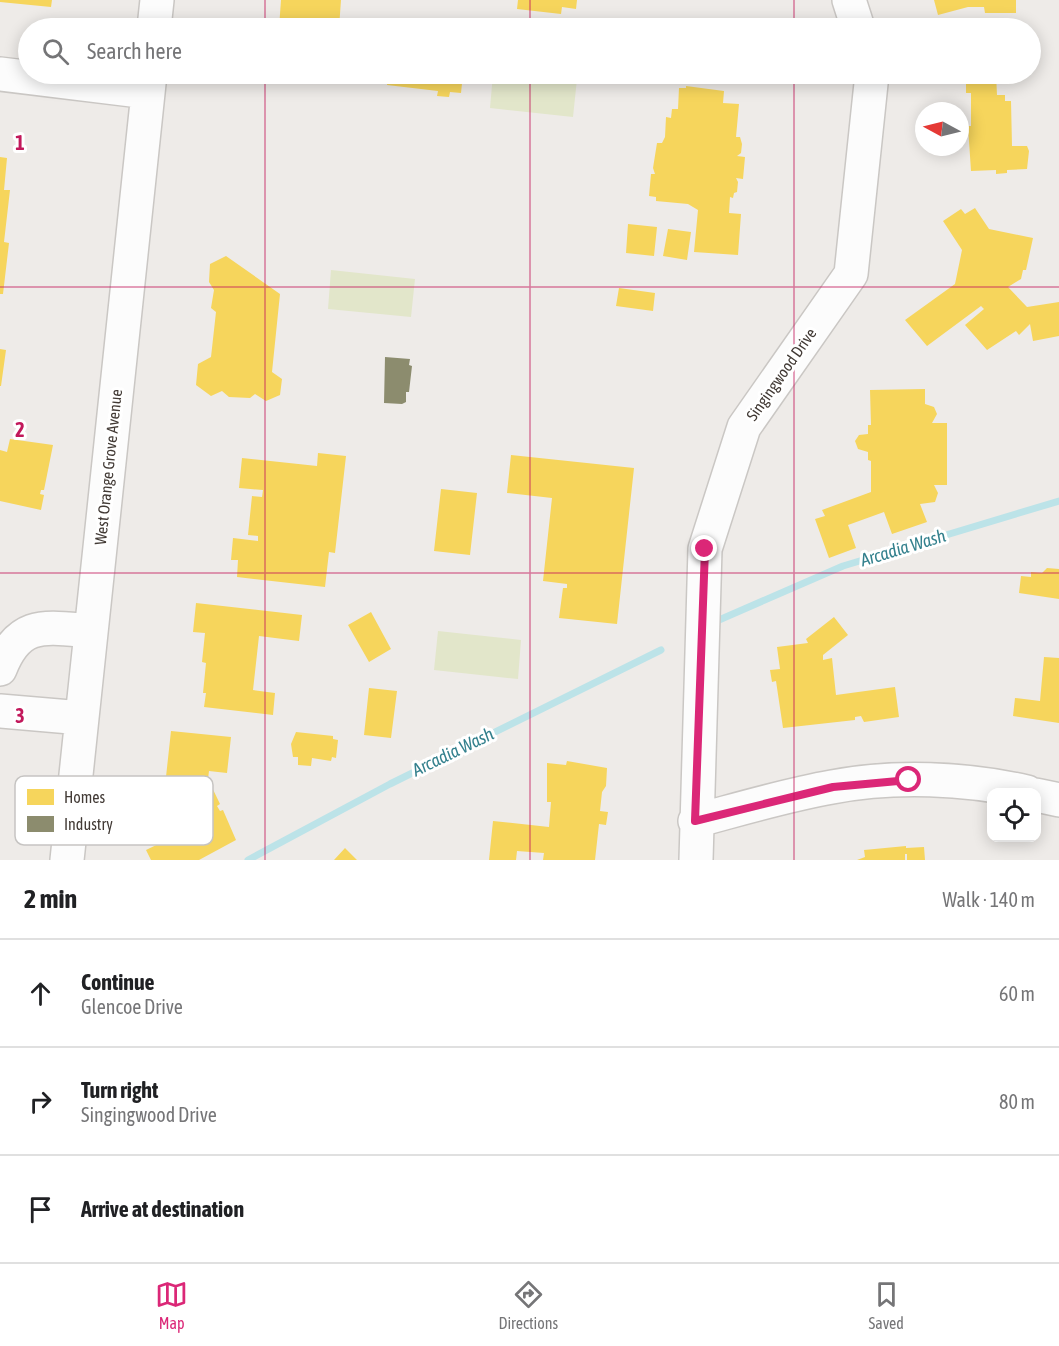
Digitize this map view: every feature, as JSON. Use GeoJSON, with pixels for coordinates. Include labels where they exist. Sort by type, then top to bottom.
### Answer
{"type":"FeatureCollection","features":[{"type":"Feature","properties":{"kind":"street"},"geometry":{"type":"LineString","coordinates":[[155,18],[157,0]]}},
{"type":"Feature","properties":{"kind":"street"},"geometry":{"type":"LineString","coordinates":[[849,0],[855,18]]}},
{"type":"Feature","properties":{"kind":"street"},"geometry":{"type":"LineString","coordinates":[[0,74],[18,75]]}},
{"type":"Feature","properties":{"kind":"street","name":"West Orange Grove Avenue"},"geometry":{"type":"LineString","coordinates":[[76,776],[149,84]]}},
{"type":"Feature","properties":{"kind":"street","name":"Singingwood Drive"},"geometry":{"type":"LineString","coordinates":[[696,860],[695,821],[705,549],[744,427],[851,274],[871,84]]}},
{"type":"Feature","properties":{"kind":"street"},"geometry":{"type":"LineString","coordinates":[[0,669],[8,650],[23,634],[41,629],[91,631]]}},
{"type":"Feature","properties":{"kind":"street"},"geometry":{"type":"LineString","coordinates":[[0,711],[82,718]]}},
{"type":"Feature","properties":{"kind":"street"},"geometry":{"type":"LineString","coordinates":[[695,821],[833,787],[909,780],[998,788]]}},
{"type":"Feature","properties":{"kind":"street"},"geometry":{"type":"LineString","coordinates":[[1041,796],[1059,800]]}},
{"type":"Feature","properties":{"kind":"street","name":"West Orange Grove Avenue"},"geometry":{"type":"LineString","coordinates":[[67,860],[69,845]]}},
{"type":"Feature","properties":{"kind":"green space"},"geometry":{"type":"Polygon","coordinates":[[[492,84],[576,84],[573,117],[490,108],[492,84]]]}},
{"type":"Feature","properties":{"kind":"green space"},"geometry":{"type":"Polygon","coordinates":[[[331,270],[415,279],[411,317],[328,309],[331,270]]]}},
{"type":"Feature","properties":{"kind":"green space"},"geometry":{"type":"Polygon","coordinates":[[[438,631],[521,640],[518,679],[434,670],[438,631]]]}},
{"type":"Feature","properties":{"kind":"building: Homes"},"geometry":{"type":"Polygon","coordinates":[[[0,0],[52,0],[51,7],[0,2],[0,0]]]}},
{"type":"Feature","properties":{"kind":"building: Homes"},"geometry":{"type":"Polygon","coordinates":[[[281,0],[341,0],[340,18],[280,18],[281,0]]]}},
{"type":"Feature","properties":{"kind":"building: Homes"},"geometry":{"type":"Polygon","coordinates":[[[518,0],[577,0],[576,9],[562,7],[561,14],[517,9],[518,0]]]}},
{"type":"Feature","properties":{"kind":"building: Homes"},"geometry":{"type":"Polygon","coordinates":[[[934,0],[1016,0],[1016,13],[985,13],[984,7],[968,7],[938,15],[934,0]]]}},
{"type":"Feature","properties":{"kind":"building: Homes"},"geometry":{"type":"Polygon","coordinates":[[[462,84],[461,93],[450,92],[449,97],[437,96],[438,91],[387,85],[462,84]]]}},
{"type":"Feature","properties":{"kind":"building: Homes"},"geometry":{"type":"Polygon","coordinates":[[[966,84],[996,84],[997,95],[1005,95],[1005,101],[1011,101],[1012,146],[1027,146],[1029,151],[1027,169],[1007,170],[1007,173],[996,174],[996,170],[971,171],[969,126],[971,126],[971,93],[966,93],[966,84]]]}},
{"type":"Feature","properties":{"kind":"building: Homes"},"geometry":{"type":"Polygon","coordinates":[[[686,86],[724,91],[723,103],[739,104],[736,137],[740,137],[742,144],[741,153],[737,156],[745,157],[743,179],[736,178],[737,192],[734,193],[733,198],[730,197],[729,213],[741,214],[738,255],[694,252],[698,210],[688,204],[656,201],[656,197],[649,196],[651,174],[655,174],[653,168],[657,143],[662,143],[665,137],[666,117],[671,118],[672,109],[678,109],[679,88],[686,88],[686,86]]]}},
{"type":"Feature","properties":{"kind":"building: Homes"},"geometry":{"type":"Polygon","coordinates":[[[0,157],[7,158],[4,190],[10,190],[4,242],[9,243],[3,294],[0,294],[0,157]]]}},
{"type":"Feature","properties":{"kind":"building: Homes"},"geometry":{"type":"Polygon","coordinates":[[[975,208],[989,229],[1033,238],[1026,270],[1023,270],[1021,279],[1008,287],[1027,307],[1059,302],[1059,336],[1033,341],[1030,324],[1019,335],[1016,331],[987,350],[965,325],[984,309],[981,306],[927,346],[905,320],[955,284],[962,250],[943,221],[961,209],[965,214],[975,208]]]}},
{"type":"Feature","properties":{"kind":"building: Homes"},"geometry":{"type":"Polygon","coordinates":[[[628,224],[657,227],[654,256],[626,253],[628,224]]]}},
{"type":"Feature","properties":{"kind":"building: Homes"},"geometry":{"type":"Polygon","coordinates":[[[668,229],[691,232],[687,260],[663,256],[668,229]]]}},
{"type":"Feature","properties":{"kind":"building: Homes"},"geometry":{"type":"Polygon","coordinates":[[[226,256],[280,294],[272,372],[282,379],[280,395],[266,401],[255,394],[250,398],[229,397],[222,391],[211,396],[196,385],[198,364],[211,357],[216,312],[211,308],[214,290],[209,282],[210,264],[226,256]]]}},
{"type":"Feature","properties":{"kind":"building: Homes"},"geometry":{"type":"Polygon","coordinates":[[[619,288],[655,293],[653,311],[616,306],[619,288]]]}},
{"type":"Feature","properties":{"kind":"building: Homes"},"geometry":{"type":"Polygon","coordinates":[[[0,349],[6,350],[1,386],[0,386],[0,349]]]}},
{"type":"Feature","properties":{"kind":"building: Homes"},"geometry":{"type":"Polygon","coordinates":[[[925,389],[925,404],[934,407],[937,414],[932,423],[947,423],[947,485],[934,485],[938,493],[935,502],[920,504],[927,522],[892,534],[884,512],[848,525],[856,548],[829,558],[815,519],[825,516],[822,510],[871,492],[871,461],[868,460],[868,452],[858,449],[855,441],[859,435],[868,434],[868,425],[871,425],[870,390],[925,389]]]}},
{"type":"Feature","properties":{"kind":"building: Homes"},"geometry":{"type":"Polygon","coordinates":[[[10,439],[53,445],[44,490],[41,490],[40,494],[44,495],[41,510],[0,501],[0,450],[7,452],[10,439]]]}},
{"type":"Feature","properties":{"kind":"building: Homes"},"geometry":{"type":"Polygon","coordinates":[[[318,453],[346,456],[335,553],[329,552],[325,587],[237,577],[238,560],[231,560],[233,538],[258,541],[258,536],[248,535],[252,496],[262,497],[263,490],[239,488],[242,458],[317,466],[318,453]]]}},
{"type":"Feature","properties":{"kind":"building: Homes"},"geometry":{"type":"Polygon","coordinates":[[[511,455],[634,468],[617,624],[559,618],[563,588],[567,588],[567,584],[543,581],[552,498],[507,493],[511,455]]]}},
{"type":"Feature","properties":{"kind":"building: Homes"},"geometry":{"type":"Polygon","coordinates":[[[441,489],[477,493],[470,555],[434,551],[441,489]]]}},
{"type":"Feature","properties":{"kind":"building: Homes"},"geometry":{"type":"Polygon","coordinates":[[[1047,568],[1059,569],[1059,599],[1019,593],[1021,576],[1031,577],[1031,572],[1042,573],[1047,568]]]}},
{"type":"Feature","properties":{"kind":"building: Homes"},"geometry":{"type":"Polygon","coordinates":[[[196,603],[302,615],[299,641],[259,636],[253,690],[275,693],[273,715],[204,707],[206,663],[202,662],[205,633],[193,632],[196,603]]]}},
{"type":"Feature","properties":{"kind":"building: Homes"},"geometry":{"type":"Polygon","coordinates":[[[371,612],[391,649],[369,662],[348,625],[371,612]]]}},
{"type":"Feature","properties":{"kind":"building: Homes"},"geometry":{"type":"Polygon","coordinates":[[[834,617],[848,635],[823,655],[823,660],[832,658],[836,695],[895,687],[899,717],[864,722],[861,716],[855,717],[855,720],[783,728],[776,681],[772,682],[770,670],[780,669],[777,647],[808,643],[806,639],[834,617]]]}},
{"type":"Feature","properties":{"kind":"building: Homes"},"geometry":{"type":"Polygon","coordinates":[[[1044,657],[1059,658],[1059,723],[1013,716],[1015,698],[1040,701],[1044,657]]]}},
{"type":"Feature","properties":{"kind":"building: Homes"},"geometry":{"type":"Polygon","coordinates":[[[369,688],[397,691],[391,738],[364,735],[369,688]]]}},
{"type":"Feature","properties":{"kind":"building: Homes"},"geometry":{"type":"Polygon","coordinates":[[[171,731],[231,737],[227,773],[209,771],[208,776],[166,776],[171,731]]]}},
{"type":"Feature","properties":{"kind":"building: Homes"},"geometry":{"type":"Polygon","coordinates":[[[296,732],[333,736],[333,739],[338,740],[336,758],[332,757],[331,761],[312,758],[311,766],[298,765],[298,757],[293,757],[291,744],[296,732]]]}},
{"type":"Feature","properties":{"kind":"building: Homes"},"geometry":{"type":"Polygon","coordinates":[[[567,761],[607,768],[606,786],[602,792],[600,811],[608,812],[606,825],[599,824],[595,860],[543,860],[544,853],[517,851],[516,860],[489,860],[493,821],[549,827],[551,802],[547,802],[547,763],[566,765],[567,761]]]}},
{"type":"Feature","properties":{"kind":"building: Homes"},"geometry":{"type":"Polygon","coordinates":[[[213,789],[220,804],[217,806],[220,811],[223,810],[236,840],[199,860],[151,860],[146,850],[156,845],[213,845],[213,789]]]}},
{"type":"Feature","properties":{"kind":"building: Homes"},"geometry":{"type":"Polygon","coordinates":[[[906,846],[906,848],[924,847],[925,860],[907,860],[907,854],[905,854],[905,860],[857,860],[865,857],[864,850],[906,846]]]}},
{"type":"Feature","properties":{"kind":"building: Homes"},"geometry":{"type":"Polygon","coordinates":[[[345,848],[357,860],[334,860],[345,848]]]}},
{"type":"Feature","properties":{"kind":"building: Industry"},"geometry":{"type":"Polygon","coordinates":[[[385,357],[410,359],[409,365],[412,366],[409,392],[406,392],[406,402],[402,404],[384,403],[385,357]]]}},
{"type":"Feature","properties":{"kind":"waterway","name":"Arcadia Wash"},"geometry":{"type":"LineString","coordinates":[[719,620],[843,566],[1059,501]]}},
{"type":"Feature","properties":{"kind":"waterway","name":"Arcadia Wash"},"geometry":{"type":"LineString","coordinates":[[248,860],[390,784],[661,650]]}},
{"type":"Feature","properties":{"kind":"route"},"geometry":{"type":"LineString","coordinates":[[705,549],[695,821],[833,787],[909,780]]}}]}
